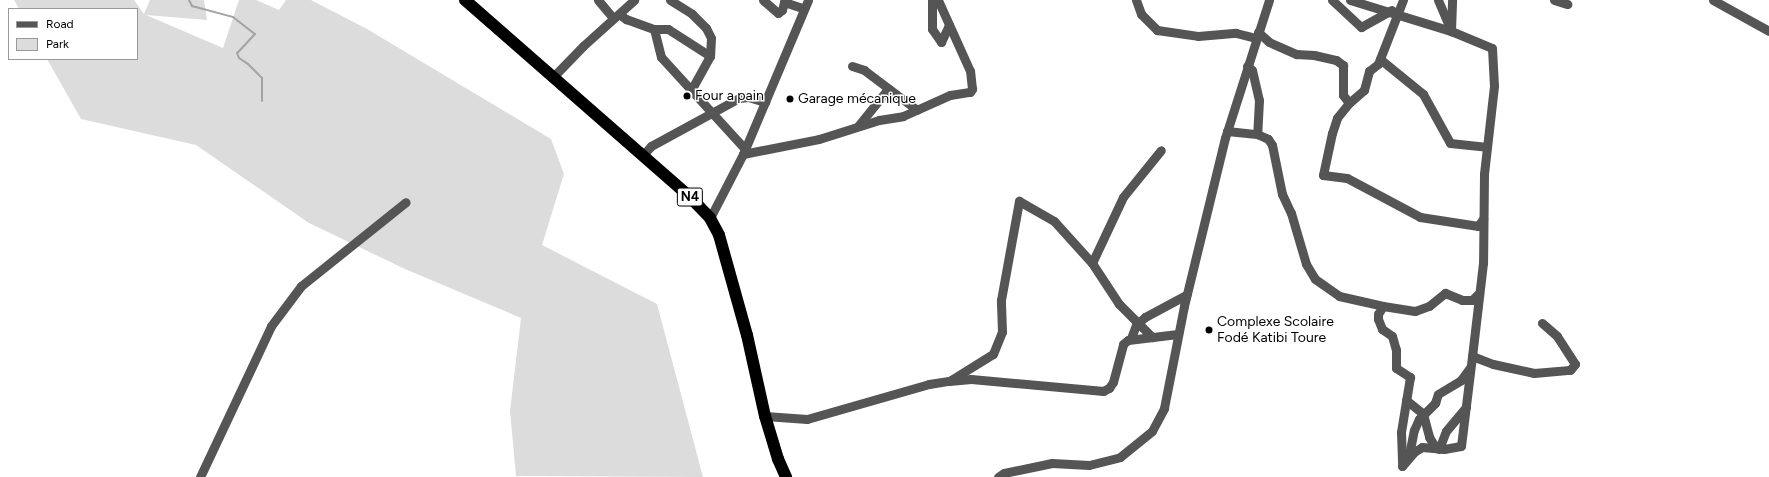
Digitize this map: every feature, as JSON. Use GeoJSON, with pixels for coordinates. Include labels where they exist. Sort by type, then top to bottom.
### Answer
{"type":"FeatureCollection","features":[{"type":"Feature","properties":{"kind":"highway","name":"N4"},"geometry":{"type":"LineString","coordinates":[[465,0],[689,196],[710,218],[719,235],[735,293],[765,416],[778,459],[786,477]]}},
{"type":"Feature","properties":{"kind":"street"},"geometry":{"type":"LineString","coordinates":[[598,0],[616,16],[654,29],[668,28],[710,56]]}},
{"type":"Feature","properties":{"kind":"street"},"geometry":{"type":"LineString","coordinates":[[553,77],[634,0]]}},
{"type":"Feature","properties":{"kind":"street"},"geometry":{"type":"LineString","coordinates":[[670,0],[692,14],[706,28],[711,38],[710,56],[692,89]]}},
{"type":"Feature","properties":{"kind":"street"},"geometry":{"type":"LineString","coordinates":[[710,218],[744,151],[805,4],[784,2],[782,10],[778,12],[763,0]]}},
{"type":"Feature","properties":{"kind":"street"},"geometry":{"type":"LineString","coordinates":[[932,0],[932,29],[942,42],[949,25]]}},
{"type":"Feature","properties":{"kind":"street"},"geometry":{"type":"LineString","coordinates":[[744,151],[819,139],[858,126],[903,116],[972,89],[970,71],[938,0]]}},
{"type":"Feature","properties":{"kind":"street"},"geometry":{"type":"LineString","coordinates":[[1136,0],[1141,14],[1157,30],[1198,36],[1236,33],[1257,35],[1296,54],[1328,58],[1343,65],[1343,96],[1349,102]]}},
{"type":"Feature","properties":{"kind":"street"},"geometry":{"type":"LineString","coordinates":[[998,477],[1004,473],[1052,462],[1089,465],[1120,457],[1152,431],[1164,408],[1186,295],[1227,131],[1268,0]]}},
{"type":"Feature","properties":{"kind":"street"},"geometry":{"type":"LineString","coordinates":[[1332,0],[1361,27],[1392,14]]}},
{"type":"Feature","properties":{"kind":"street"},"geometry":{"type":"LineString","coordinates":[[1350,0],[1451,32],[1492,48],[1494,86],[1487,147],[1483,219],[1483,263],[1478,294],[1461,446],[1438,448],[1422,447],[1409,456]]}},
{"type":"Feature","properties":{"kind":"street"},"geometry":{"type":"LineString","coordinates":[[1438,0],[1451,32]]}},
{"type":"Feature","properties":{"kind":"street"},"geometry":{"type":"LineString","coordinates":[[1451,32],[1452,0]]}},
{"type":"Feature","properties":{"kind":"street"},"geometry":{"type":"LineString","coordinates":[[1554,0],[1568,4]]}},
{"type":"Feature","properties":{"kind":"street"},"geometry":{"type":"LineString","coordinates":[[1713,0],[1769,31]]}},
{"type":"Feature","properties":{"kind":"street"},"geometry":{"type":"LineString","coordinates":[[1403,1],[1392,14],[1380,59],[1369,71],[1364,90],[1349,102],[1337,118],[1332,133],[1323,174],[1347,178],[1420,217],[1478,226],[1483,219]]}},
{"type":"Feature","properties":{"kind":"street"},"geometry":{"type":"LineString","coordinates":[[654,29],[661,57],[683,84],[692,89],[744,151]]}},
{"type":"Feature","properties":{"kind":"street"},"geometry":{"type":"LineString","coordinates":[[1380,59],[1423,94],[1450,143],[1487,147]]}},
{"type":"Feature","properties":{"kind":"street"},"geometry":{"type":"LineString","coordinates":[[852,66],[864,70],[917,110]]}},
{"type":"Feature","properties":{"kind":"street"},"geometry":{"type":"LineString","coordinates":[[1247,66],[1252,70],[1259,100],[1257,134]]}},
{"type":"Feature","properties":{"kind":"street"},"geometry":{"type":"LineString","coordinates":[[858,126],[888,89]]}},
{"type":"Feature","properties":{"kind":"street"},"geometry":{"type":"LineString","coordinates":[[642,155],[656,143],[744,96],[765,102]]}},
{"type":"Feature","properties":{"kind":"street"},"geometry":{"type":"LineString","coordinates":[[1227,131],[1257,134],[1268,139],[1272,145],[1282,194],[1291,213],[1306,264],[1315,279],[1339,296],[1383,306],[1415,311],[1430,306],[1445,293],[1462,300],[1472,300],[1478,294]]}},
{"type":"Feature","properties":{"kind":"street"},"geometry":{"type":"LineString","coordinates":[[1092,263],[1123,198],[1161,150]]}},
{"type":"Feature","properties":{"kind":"street"},"geometry":{"type":"LineString","coordinates":[[949,381],[993,354],[1002,332],[1001,300],[1019,201],[1054,221],[1092,263],[1119,304],[1139,322],[1152,337]]}},
{"type":"Feature","properties":{"kind":"street"},"geometry":{"type":"LineString","coordinates":[[200,477],[271,326],[302,286],[406,202]]}},
{"type":"Feature","properties":{"kind":"street"},"geometry":{"type":"LineString","coordinates":[[1131,338],[1133,329],[1150,313],[1164,309],[1186,295]]}},
{"type":"Feature","properties":{"kind":"street"},"geometry":{"type":"LineString","coordinates":[[1383,306],[1378,314],[1378,319],[1382,329],[1392,336],[1396,350],[1396,368],[1410,377],[1401,432],[1400,465],[1403,466],[1409,456],[1414,430],[1423,414],[1435,403],[1438,394],[1461,380],[1471,367]]}},
{"type":"Feature","properties":{"kind":"street"},"geometry":{"type":"LineString","coordinates":[[1472,356],[1493,364],[1534,373],[1570,370],[1575,364],[1557,336],[1542,323]]}},
{"type":"Feature","properties":{"kind":"street"},"geometry":{"type":"LineString","coordinates":[[765,416],[808,419],[917,387],[949,381],[971,379],[1103,391],[1109,388],[1113,382],[1123,344],[1131,338],[1178,334]]}},
{"type":"Feature","properties":{"kind":"street"},"geometry":{"type":"LineString","coordinates":[[1406,400],[1423,414],[1429,436],[1438,448]]}},
{"type":"Feature","properties":{"kind":"street"},"geometry":{"type":"LineString","coordinates":[[1438,448],[1446,431],[1466,407]]}},
{"type":"Feature","properties":{"kind":"green space"},"geometry":{"type":"Polygon","coordinates":[[[14,0],[134,0],[144,14],[150,0],[204,0],[207,20],[146,15],[223,48],[239,0],[256,0],[279,10],[286,0],[311,0],[367,29],[551,139],[564,174],[542,245],[657,304],[703,477],[516,476],[510,411],[521,318],[405,269],[309,223],[196,145],[81,119],[48,60],[138,60],[138,8],[18,8],[14,0]]]}},
{"type":"Feature","properties":{"kind":"waterway"},"geometry":{"type":"LineString","coordinates":[[189,0],[192,6],[233,17],[255,34],[237,53],[239,58],[248,64],[262,78],[262,101]]}},
{"type":"Feature","properties":{"kind":"place","name":"Four a pain"},"geometry":{"type":"Point","coordinates":[687,96]}},
{"type":"Feature","properties":{"kind":"place","name":"Garage mécanique"},"geometry":{"type":"Point","coordinates":[790,99]}},
{"type":"Feature","properties":{"kind":"place","name":"Complexe Scolaire Fodé Katibi Toure"},"geometry":{"type":"Point","coordinates":[1209,330]}}]}
